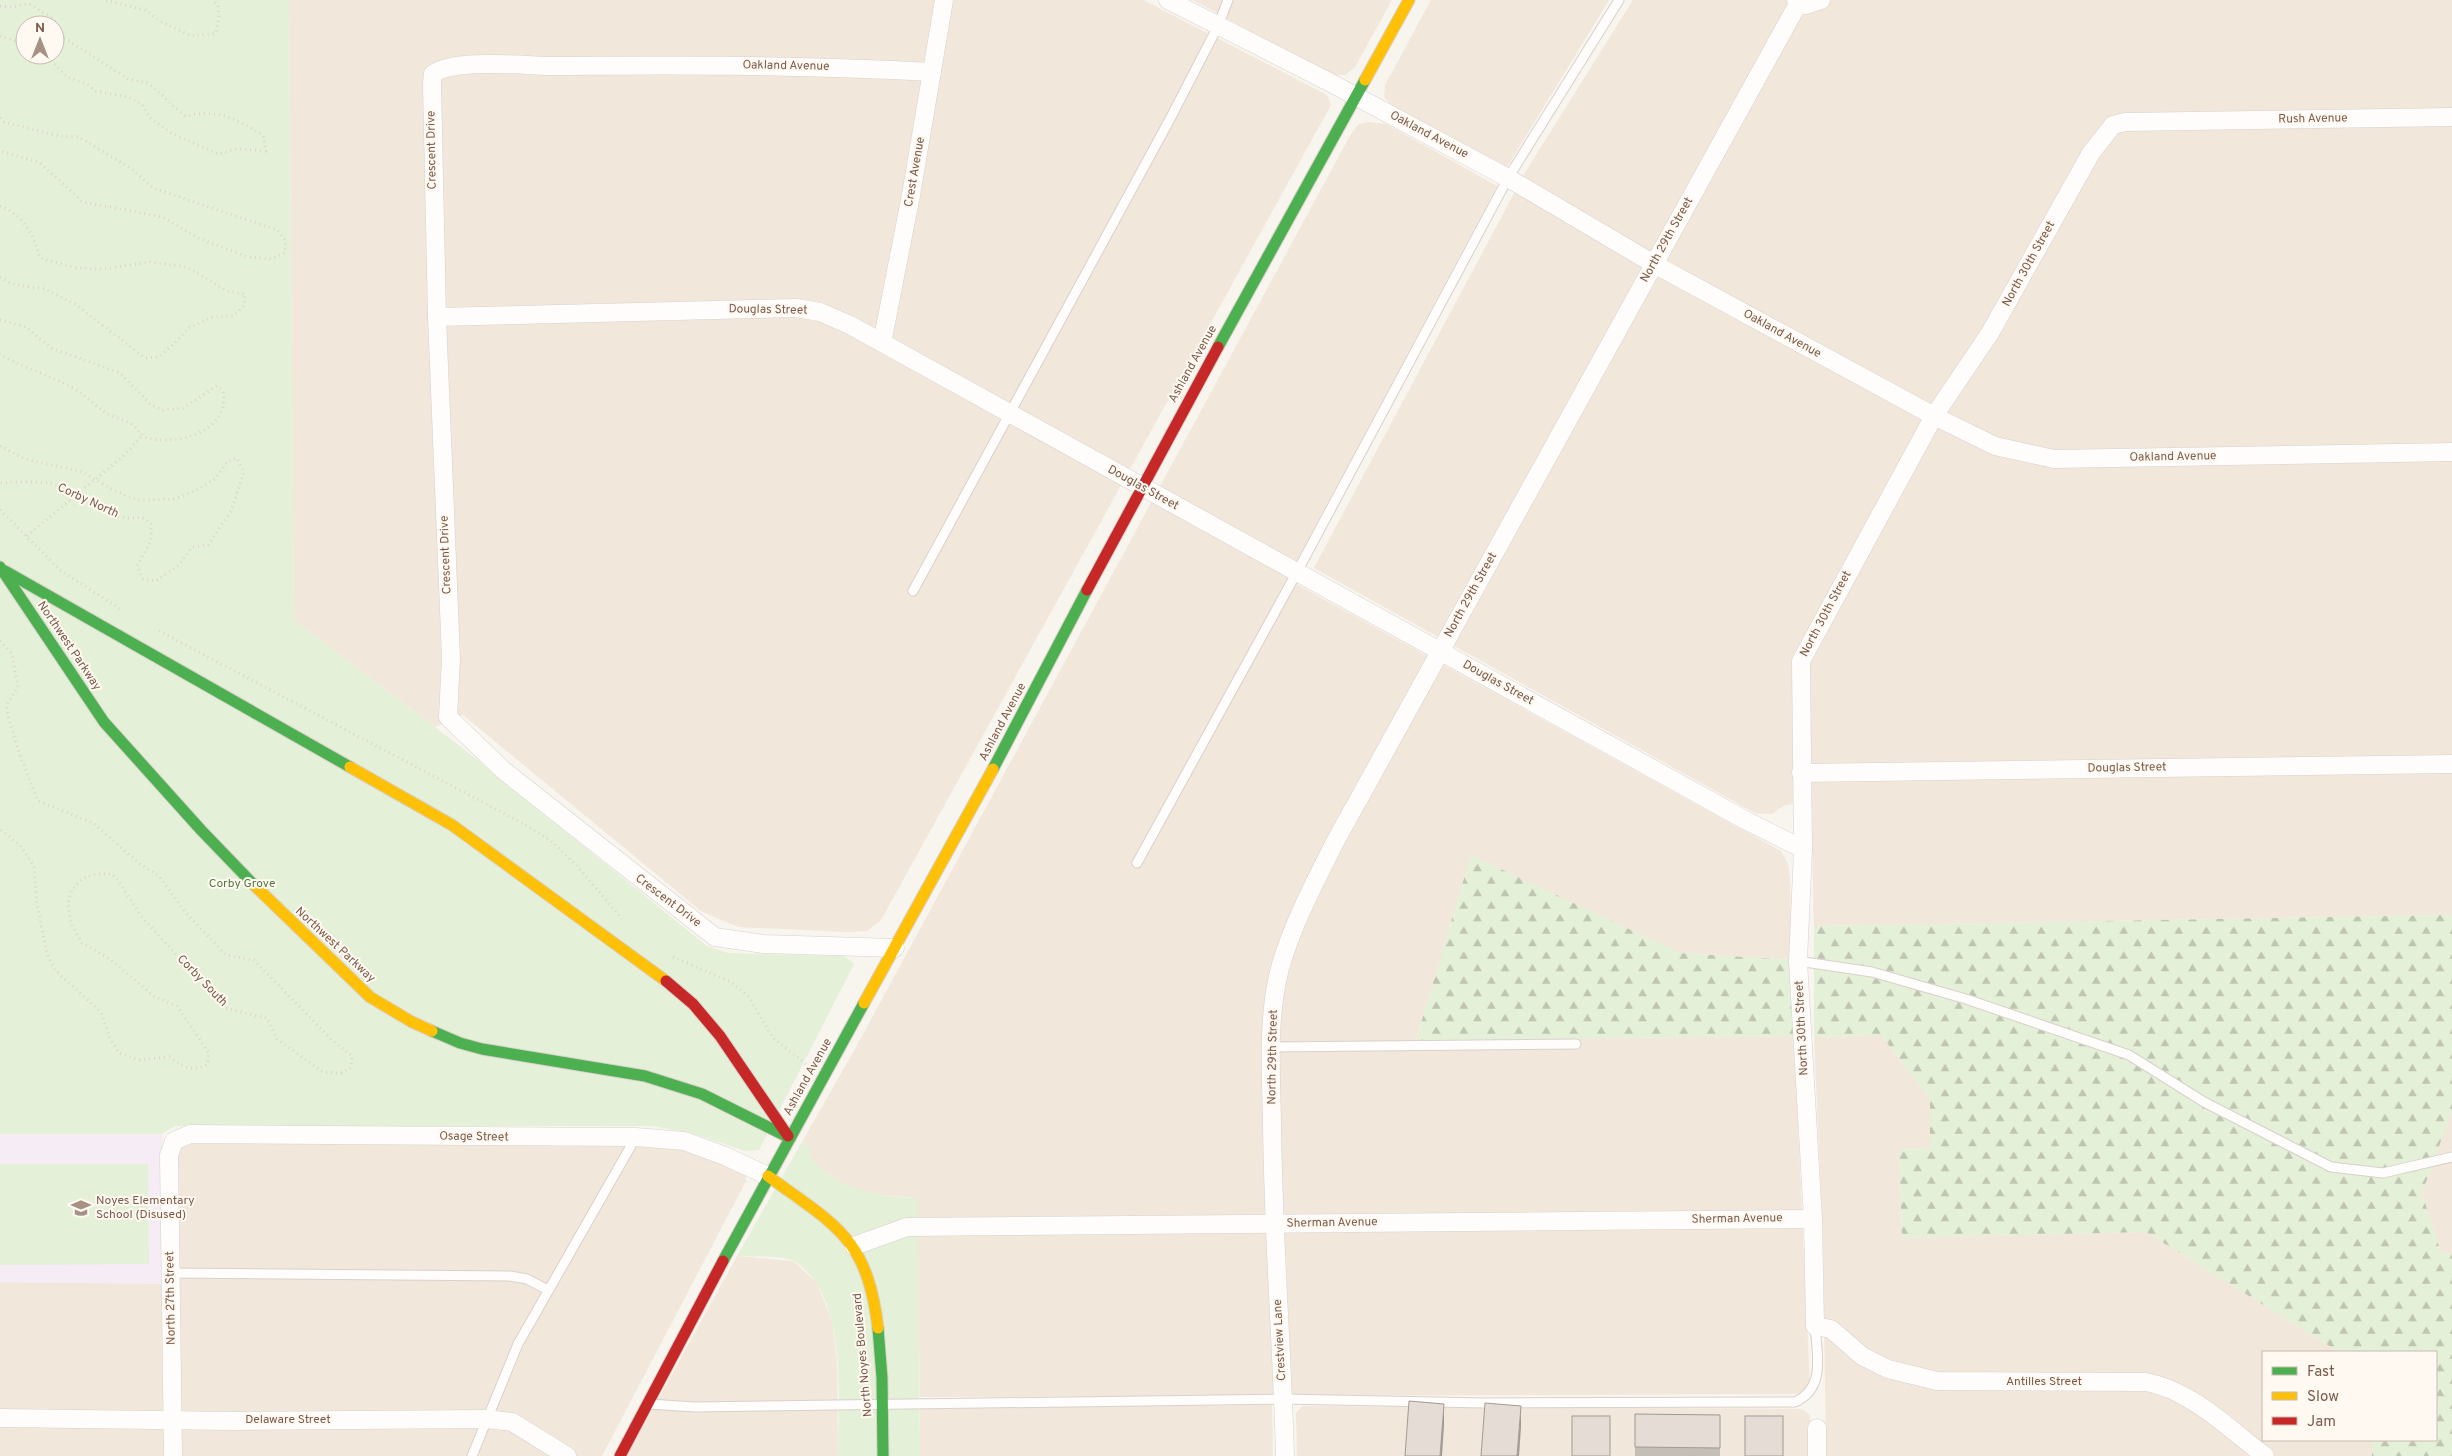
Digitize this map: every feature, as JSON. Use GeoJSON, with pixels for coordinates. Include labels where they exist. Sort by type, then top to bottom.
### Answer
{"type":"FeatureCollection","features":[{"type":"Feature","properties":{"kind":"street","name":"Crest Avenue"},"geometry":{"type":"LineString","coordinates":[[882,343],[911,195],[944,0]]}},
{"type":"Feature","properties":{"kind":"street","name":"Oakland Avenue"},"geometry":{"type":"LineString","coordinates":[[1168,0],[1357,97],[1508,178],[1654,264],[1934,416],[1995,446],[2054,459],[2452,452]]}},
{"type":"Feature","properties":{"kind":"street","name":"Ashland Avenue"},"geometry":{"type":"LineString","coordinates":[[620,1456],[768,1176],[1004,748],[1141,487],[1409,0]]}},
{"type":"Feature","properties":{"kind":"street","name":"North 29th Street"},"geometry":{"type":"LineString","coordinates":[[1273,1224],[1272,1012],[1278,978],[1294,926],[1334,842],[1654,264],[1797,1],[1806,5],[1821,0]]}},
{"type":"Feature","properties":{"kind":"street","name":"Crescent Drive"},"geometry":{"type":"LineString","coordinates":[[640,66],[454,65],[433,74],[431,138],[451,658],[448,718],[504,770],[715,937],[764,944],[895,948]]}},
{"type":"Feature","properties":{"kind":"street","name":"Oakland Avenue"},"geometry":{"type":"LineString","coordinates":[[640,66],[828,66],[932,72]]}},
{"type":"Feature","properties":{"kind":"street","name":"Rush Avenue"},"geometry":{"type":"LineString","coordinates":[[2174,122],[2452,117]]}},
{"type":"Feature","properties":{"kind":"street","name":"North 30th Street"},"geometry":{"type":"LineString","coordinates":[[1815,1326],[1813,1219],[1798,961],[1803,849],[1801,661],[1934,416],[1990,333],[2091,153],[2113,125],[2125,122],[2174,122]]}},
{"type":"Feature","properties":{"kind":"street","name":"Douglas Street"},"geometry":{"type":"LineString","coordinates":[[437,317],[796,308],[820,312],[850,325],[1141,487],[1803,849]]}},
{"type":"Feature","properties":{"kind":"street"},"geometry":{"type":"LineString","coordinates":[[1,568],[452,825],[509,865],[656,973],[693,1004],[720,1036],[790,1138]]}},
{"type":"Feature","properties":{"kind":"street","name":"Northwest Parkway"},"geometry":{"type":"LineString","coordinates":[[1,568],[104,722],[201,830],[283,915],[370,997],[412,1022],[460,1043],[482,1049],[645,1076],[702,1094],[790,1138]]}},
{"type":"Feature","properties":{"kind":"street","name":"Douglas Street"},"geometry":{"type":"LineString","coordinates":[[1802,773],[2452,764]]}},
{"type":"Feature","properties":{"kind":"street","name":"Osage Street"},"geometry":{"type":"LineString","coordinates":[[174,1141],[190,1134],[636,1137],[684,1141],[725,1156],[768,1176]]}},
{"type":"Feature","properties":{"kind":"street","name":"North 27th Street"},"geometry":{"type":"LineString","coordinates":[[173,1456],[170,1155],[174,1141]]}},
{"type":"Feature","properties":{"kind":"street","name":"North Noyes Boulevard"},"geometry":{"type":"LineString","coordinates":[[768,1176],[822,1216],[854,1246],[868,1274],[874,1300],[883,1403],[883,1456]]}},
{"type":"Feature","properties":{"kind":"street","name":"Sherman Avenue"},"geometry":{"type":"LineString","coordinates":[[854,1246],[907,1227],[1813,1219]]}},
{"type":"Feature","properties":{"kind":"street","name":"Crestview Lane"},"geometry":{"type":"LineString","coordinates":[[1273,1224],[1285,1456]]}},
{"type":"Feature","properties":{"kind":"street","name":"Antilles Street"},"geometry":{"type":"LineString","coordinates":[[1815,1326],[1831,1329],[1862,1356],[1888,1369],[1937,1381],[2146,1382],[2163,1385],[2179,1393],[2215,1418],[2265,1456]]}},
{"type":"Feature","properties":{"kind":"street","name":"Delaware Street"},"geometry":{"type":"LineString","coordinates":[[0,1418],[172,1420],[486,1419],[512,1422],[567,1456]]}},
{"type":"Feature","properties":{"kind":"street"},"geometry":{"type":"LineString","coordinates":[[1817,1428],[1818,1456]]}},
{"type":"Feature","properties":{"kind":"lane"},"geometry":{"type":"LineString","coordinates":[[913,592],[1011,414],[1218,26],[1228,0]]}},
{"type":"Feature","properties":{"kind":"lane"},"geometry":{"type":"LineString","coordinates":[[1137,862],[1297,572],[1508,178],[1619,0]]}},
{"type":"Feature","properties":{"kind":"lane"},"geometry":{"type":"LineString","coordinates":[[1798,961],[1881,975],[1966,999],[2128,1055],[2204,1102],[2331,1167],[2383,1173],[2452,1157]]}},
{"type":"Feature","properties":{"kind":"lane"},"geometry":{"type":"LineString","coordinates":[[1271,1047],[1576,1044]]}},
{"type":"Feature","properties":{"kind":"lane"},"geometry":{"type":"LineString","coordinates":[[472,1456],[518,1344],[636,1137]]}},
{"type":"Feature","properties":{"kind":"lane"},"geometry":{"type":"LineString","coordinates":[[171,1274],[510,1276],[527,1279],[548,1290]]}},
{"type":"Feature","properties":{"kind":"lane"},"geometry":{"type":"LineString","coordinates":[[646,1404],[695,1407],[1283,1399],[1485,1403],[1795,1402],[1806,1397],[1814,1387],[1818,1365],[1815,1326]]}},
{"type":"Feature","properties":{"kind":"path"},"geometry":{"type":"LineString","coordinates":[[106,0],[145,10],[160,21],[191,36],[216,33],[219,18],[218,5],[212,0]]}},
{"type":"Feature","properties":{"kind":"path"},"geometry":{"type":"LineString","coordinates":[[0,6],[11,7],[29,4],[47,15]]}},
{"type":"Feature","properties":{"kind":"path"},"geometry":{"type":"LineString","coordinates":[[0,36],[15,41]]}},
{"type":"Feature","properties":{"kind":"path"},"geometry":{"type":"LineString","coordinates":[[56,65],[68,77],[87,84],[96,91],[128,98],[142,104],[150,118],[173,134],[218,154],[236,149],[266,151],[263,135],[228,116],[203,112],[185,116],[148,83],[128,79],[65,38]]}},
{"type":"Feature","properties":{"kind":"path"},"geometry":{"type":"LineString","coordinates":[[0,118],[4,122],[59,136],[79,137],[132,169],[154,188],[277,230],[285,240],[285,253],[271,259],[248,257],[198,238],[163,217],[83,202],[39,162],[0,151]]}},
{"type":"Feature","properties":{"kind":"path"},"geometry":{"type":"LineString","coordinates":[[0,206],[13,211],[28,228],[40,258],[77,268],[104,269],[150,262],[187,267],[227,291],[245,294],[244,306],[232,316],[213,317],[188,328],[159,357],[144,358],[76,304],[45,289],[12,284],[0,278]]}},
{"type":"Feature","properties":{"kind":"path"},"geometry":{"type":"LineString","coordinates":[[0,320],[26,328],[51,348],[120,373],[150,404],[164,410],[183,408],[217,386],[223,390],[226,403],[210,428],[188,437],[151,439],[142,436],[133,425],[104,412],[75,389],[0,354]]}},
{"type":"Feature","properties":{"kind":"path"},"geometry":{"type":"LineString","coordinates":[[27,536],[94,478],[121,458],[142,436]]}},
{"type":"Feature","properties":{"kind":"path","name":"Corby North"},"geometry":{"type":"LineString","coordinates":[[0,446],[25,459],[83,472],[115,491],[138,500],[175,499],[215,479],[227,462],[238,458],[244,472],[231,511],[208,545],[192,547],[179,565],[156,581],[142,579],[137,566],[151,541],[151,523],[141,517],[129,520],[103,511],[76,494],[48,483],[0,483]]}},
{"type":"Feature","properties":{"kind":"path","name":"Corby South"},"geometry":{"type":"LineString","coordinates":[[0,642],[12,654],[18,687],[6,706],[11,729],[15,744],[38,801],[93,823],[140,864],[159,876],[185,912],[226,955],[254,960],[332,1040],[352,1056],[351,1068],[342,1073],[323,1072],[277,1039],[267,1018],[225,1008],[141,916],[118,880],[112,874],[95,874],[82,879],[71,891],[68,903],[71,924],[82,943],[110,959],[155,997],[177,1006],[209,1053],[207,1065],[197,1070],[183,1067],[170,1057],[140,1060],[119,1054],[110,1038],[101,1012],[54,968],[47,954],[38,912],[34,866],[20,845],[0,829]]}},
{"type":"Feature","properties":{"kind":"shaded area"},"geometry":{"type":"Polygon","coordinates":[[[289,0],[1143,0],[1327,95],[1331,105],[881,920],[867,931],[848,932],[738,927],[701,911],[463,715],[435,727],[294,620],[289,0]]]}},
{"type":"Feature","properties":{"kind":"shaded area"},"geometry":{"type":"Polygon","coordinates":[[[1193,0],[1392,0],[1355,67],[1345,75],[1331,75],[1193,0]]]}},
{"type":"Feature","properties":{"kind":"shaded area"},"geometry":{"type":"Polygon","coordinates":[[[1431,0],[1609,0],[1507,167],[1393,107],[1384,97],[1385,85],[1431,0]]]}},
{"type":"Feature","properties":{"kind":"shaded area"},"geometry":{"type":"Polygon","coordinates":[[[1633,0],[2452,0],[2452,915],[1814,926],[1811,803],[1785,805],[1772,814],[1755,813],[1314,568],[1526,171],[1633,0]]]}},
{"type":"Feature","properties":{"kind":"shaded area"},"geometry":{"type":"Polygon","coordinates":[[[1369,122],[1386,124],[1497,186],[1287,579],[1781,851],[1788,864],[1790,879],[1792,960],[1680,953],[1471,856],[1416,1040],[1794,1036],[1810,1388],[1802,1394],[920,1397],[917,1198],[870,1194],[843,1185],[816,1165],[809,1155],[809,1146],[802,1142],[855,1049],[1351,134],[1359,124],[1369,122]]]}},
{"type":"Feature","properties":{"kind":"shaded area"},"geometry":{"type":"Polygon","coordinates":[[[1881,1035],[1930,1099],[1930,1148],[1899,1149],[1902,1238],[2146,1232],[2337,1351],[2262,1351],[2262,1441],[2372,1441],[2372,1456],[1826,1456],[1823,1240],[1814,1037],[1881,1035]]]}},
{"type":"Feature","properties":{"kind":"shaded area"},"geometry":{"type":"Polygon","coordinates":[[[2452,1111],[2452,1253],[2441,1253],[2422,1193],[2452,1111]]]}},
{"type":"Feature","properties":{"kind":"shaded area","name":"Noyes Elementary School (Disused)"},"geometry":{"type":"Polygon","coordinates":[[[0,1134],[162,1134],[162,1284],[0,1282],[0,1134]]]}},
{"type":"Feature","properties":{"kind":"shaded area"},"geometry":{"type":"Polygon","coordinates":[[[191,1142],[630,1144],[674,1147],[736,1168],[745,1174],[746,1181],[602,1456],[0,1456],[0,1282],[180,1284],[176,1159],[181,1148],[191,1142]]]}},
{"type":"Feature","properties":{"kind":"shaded area"},"geometry":{"type":"Polygon","coordinates":[[[737,1256],[793,1261],[816,1282],[832,1320],[837,1361],[838,1456],[627,1456],[737,1256]]]}},
{"type":"Feature","properties":{"kind":"shaded area"},"geometry":{"type":"Polygon","coordinates":[[[1272,1405],[1273,1456],[920,1456],[920,1408],[1272,1405]]]}},
{"type":"Feature","properties":{"kind":"shaded area"},"geometry":{"type":"Polygon","coordinates":[[[1302,1406],[1802,1409],[1810,1415],[1810,1456],[1297,1456],[1296,1413],[1302,1406]]]}},
{"type":"Feature","properties":{"kind":"green space","name":"Corby Grove"},"geometry":{"type":"Polygon","coordinates":[[[0,0],[289,0],[294,620],[461,747],[707,946],[728,953],[844,956],[854,964],[759,1150],[745,1151],[691,1133],[653,1126],[175,1126],[162,1134],[0,1134],[0,0]]]}},
{"type":"Feature","properties":{"kind":"green space"},"geometry":{"type":"Polygon","coordinates":[[[1471,855],[1680,953],[1792,960],[1794,1036],[1416,1040],[1471,855]]]}},
{"type":"Feature","properties":{"kind":"green space"},"geometry":{"type":"Polygon","coordinates":[[[2452,915],[2452,1111],[2422,1193],[2441,1253],[2452,1253],[2452,1456],[2372,1456],[2372,1441],[2437,1441],[2437,1351],[2337,1351],[2146,1232],[1902,1238],[1899,1149],[1930,1148],[1930,1099],[1881,1035],[1814,1037],[1814,926],[2452,915]]]}},
{"type":"Feature","properties":{"kind":"green space"},"geometry":{"type":"Polygon","coordinates":[[[802,1142],[809,1146],[813,1159],[821,1168],[849,1186],[882,1195],[918,1198],[920,1456],[838,1456],[839,1379],[837,1350],[832,1323],[824,1298],[812,1277],[794,1261],[774,1257],[737,1256],[802,1142]]]}},
{"type":"Feature","properties":{"kind":"green space","name":"Noyes Elementary School (Disused)"},"geometry":{"type":"Polygon","coordinates":[[[0,1164],[148,1164],[149,1264],[0,1265],[0,1164]]]}},
{"type":"Feature","properties":{"kind":"building"},"geometry":{"type":"Polygon","coordinates":[[[1409,1401],[1444,1404],[1440,1456],[1405,1456],[1409,1401]]]}},
{"type":"Feature","properties":{"kind":"building"},"geometry":{"type":"Polygon","coordinates":[[[1485,1403],[1521,1406],[1517,1456],[1481,1456],[1485,1403]]]}},
{"type":"Feature","properties":{"kind":"building"},"geometry":{"type":"Polygon","coordinates":[[[1635,1414],[1720,1415],[1720,1448],[1635,1447],[1635,1414]]]}},
{"type":"Feature","properties":{"kind":"building"},"geometry":{"type":"Polygon","coordinates":[[[1572,1416],[1610,1416],[1610,1456],[1572,1456],[1572,1416]]]}},
{"type":"Feature","properties":{"kind":"building"},"geometry":{"type":"Polygon","coordinates":[[[1745,1416],[1783,1416],[1783,1456],[1745,1456],[1745,1416]]]}},
{"type":"Feature","properties":{"kind":"traffic: fast"},"geometry":{"type":"LineString","coordinates":[[1218,347],[1365,80]]}},
{"type":"Feature","properties":{"kind":"traffic: fast"},"geometry":{"type":"LineString","coordinates":[[0,567],[104,722],[201,830],[254,885]]}},
{"type":"Feature","properties":{"kind":"traffic: fast"},"geometry":{"type":"LineString","coordinates":[[5,571],[350,767]]}},
{"type":"Feature","properties":{"kind":"traffic: fast"},"geometry":{"type":"LineString","coordinates":[[993,769],[1087,590]]}},
{"type":"Feature","properties":{"kind":"traffic: fast"},"geometry":{"type":"LineString","coordinates":[[723,1261],[864,1003]]}},
{"type":"Feature","properties":{"kind":"traffic: fast"},"geometry":{"type":"LineString","coordinates":[[432,1031],[460,1043],[482,1049],[645,1076],[702,1094],[790,1138]]}},
{"type":"Feature","properties":{"kind":"traffic: fast"},"geometry":{"type":"LineString","coordinates":[[878,1328],[882,1378],[883,1456]]}},
{"type":"Feature","properties":{"kind":"traffic: slow"},"geometry":{"type":"LineString","coordinates":[[1365,80],[1409,0]]}},
{"type":"Feature","properties":{"kind":"traffic: slow"},"geometry":{"type":"LineString","coordinates":[[350,767],[452,825],[666,981]]}},
{"type":"Feature","properties":{"kind":"traffic: slow"},"geometry":{"type":"LineString","coordinates":[[864,1003],[993,769]]}},
{"type":"Feature","properties":{"kind":"traffic: slow"},"geometry":{"type":"LineString","coordinates":[[254,885],[370,997],[412,1022],[432,1031]]}},
{"type":"Feature","properties":{"kind":"traffic: slow"},"geometry":{"type":"LineString","coordinates":[[768,1176],[830,1222],[856,1253],[866,1273],[873,1297],[878,1328]]}},
{"type":"Feature","properties":{"kind":"traffic: jam"},"geometry":{"type":"LineString","coordinates":[[1087,590],[1218,347]]}},
{"type":"Feature","properties":{"kind":"traffic: jam"},"geometry":{"type":"LineString","coordinates":[[666,981],[693,1004],[720,1036],[788,1136]]}},
{"type":"Feature","properties":{"kind":"traffic: jam"},"geometry":{"type":"LineString","coordinates":[[620,1456],[723,1261]]}},
{"type":"Feature","properties":{"kind":"place","name":"Noyes Elementary School (Disused)"},"geometry":{"type":"Point","coordinates":[81,1208]}}]}
